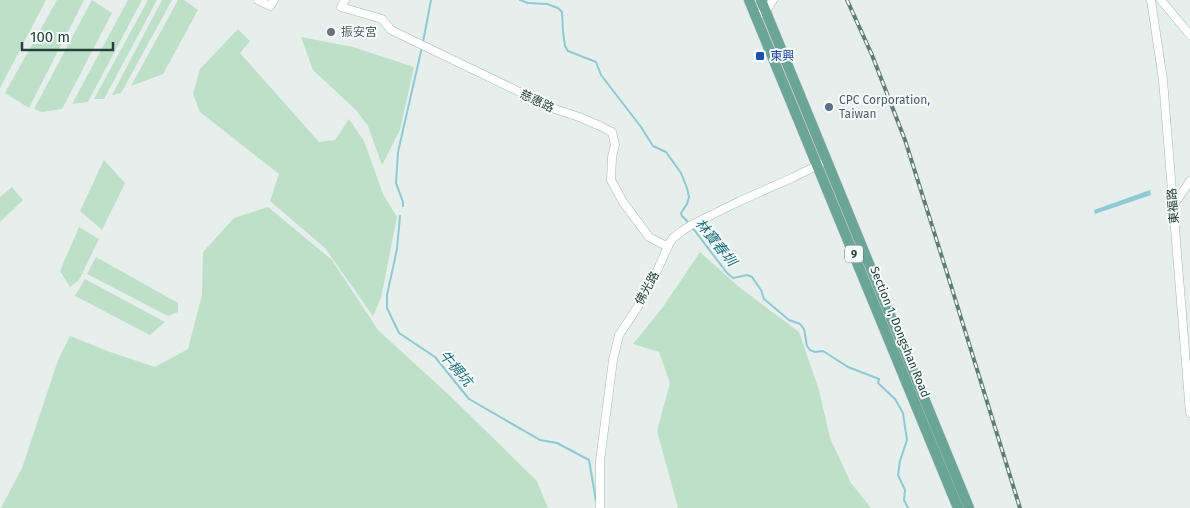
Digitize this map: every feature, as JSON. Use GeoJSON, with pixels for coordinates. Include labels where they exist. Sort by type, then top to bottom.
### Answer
{"type":"FeatureCollection","features":[{"type":"Feature","properties":{"kind":"main road","name":"Section 1, Dongshan Road"},"geometry":{"type":"LineString","coordinates":[[749,0],[822,163],[969,508]]}},
{"type":"Feature","properties":{"kind":"main road","name":"Section 1, Dongshan Road"},"geometry":{"type":"LineString","coordinates":[[761,0],[853,251],[886,336],[958,508]]}},
{"type":"Feature","properties":{"kind":"street"},"geometry":{"type":"LineString","coordinates":[[258,0],[272,3]]}},
{"type":"Feature","properties":{"kind":"street"},"geometry":{"type":"LineString","coordinates":[[756,16],[766,11],[773,0]]}},
{"type":"Feature","properties":{"kind":"street","name":"東福路"},"geometry":{"type":"LineString","coordinates":[[1151,0],[1163,80],[1190,413]]}},
{"type":"Feature","properties":{"kind":"street"},"geometry":{"type":"LineString","coordinates":[[1161,0],[1190,34]]}},
{"type":"Feature","properties":{"kind":"street","name":"慈惠路"},"geometry":{"type":"LineString","coordinates":[[343,4],[382,19],[391,30],[555,109],[579,117],[612,132],[615,145],[612,157],[611,180],[623,202],[650,237],[668,247]]}},
{"type":"Feature","properties":{"kind":"street","name":"佛光路"},"geometry":{"type":"LineString","coordinates":[[600,508],[600,461],[613,360],[619,335],[648,288],[673,238],[691,226],[740,201],[822,163]]}},
{"type":"Feature","properties":{"kind":"street"},"geometry":{"type":"LineString","coordinates":[[1173,206],[1190,182]]}},
{"type":"Feature","properties":{"kind":"green space"},"geometry":{"type":"Polygon","coordinates":[[[0,0],[46,0],[0,88],[0,0]]]}},
{"type":"Feature","properties":{"kind":"green space"},"geometry":{"type":"Polygon","coordinates":[[[57,0],[84,0],[29,108],[5,93],[57,0]]]}},
{"type":"Feature","properties":{"kind":"green space"},"geometry":{"type":"Polygon","coordinates":[[[92,0],[112,13],[62,109],[42,112],[34,109],[92,0]]]}},
{"type":"Feature","properties":{"kind":"green space"},"geometry":{"type":"Polygon","coordinates":[[[128,0],[142,0],[88,102],[72,104],[128,0]]]}},
{"type":"Feature","properties":{"kind":"green space"},"geometry":{"type":"Polygon","coordinates":[[[148,0],[157,0],[104,99],[94,99],[148,0]]]}},
{"type":"Feature","properties":{"kind":"green space"},"geometry":{"type":"Polygon","coordinates":[[[162,0],[172,0],[121,93],[112,95],[162,0]]]}},
{"type":"Feature","properties":{"kind":"green space"},"geometry":{"type":"Polygon","coordinates":[[[178,0],[184,0],[198,10],[163,74],[131,86],[178,0]]]}},
{"type":"Feature","properties":{"kind":"green space"},"geometry":{"type":"Polygon","coordinates":[[[238,29],[250,41],[240,53],[319,142],[335,140],[349,119],[364,141],[383,194],[397,217],[381,298],[373,316],[325,248],[270,201],[279,174],[200,112],[193,94],[200,69],[238,29]]]}},
{"type":"Feature","properties":{"kind":"green space"},"geometry":{"type":"Polygon","coordinates":[[[301,37],[353,47],[414,67],[400,130],[382,165],[368,126],[356,110],[313,70],[301,37]]]}},
{"type":"Feature","properties":{"kind":"green space"},"geometry":{"type":"Polygon","coordinates":[[[104,160],[125,183],[102,230],[80,211],[104,160]]]}},
{"type":"Feature","properties":{"kind":"green space"},"geometry":{"type":"Polygon","coordinates":[[[12,187],[23,200],[0,222],[0,197],[12,187]]]}},
{"type":"Feature","properties":{"kind":"green space"},"geometry":{"type":"Polygon","coordinates":[[[268,207],[332,260],[378,330],[449,395],[537,481],[548,508],[1,508],[22,468],[58,360],[70,336],[155,367],[188,349],[202,295],[203,252],[234,218],[268,207]]]}},
{"type":"Feature","properties":{"kind":"green space"},"geometry":{"type":"Polygon","coordinates":[[[79,227],[99,239],[79,280],[70,287],[60,271],[79,227]]]}},
{"type":"Feature","properties":{"kind":"green space"},"geometry":{"type":"Polygon","coordinates":[[[700,252],[739,287],[799,332],[819,390],[830,438],[851,483],[871,508],[678,508],[657,431],[670,383],[659,352],[633,344],[663,307],[700,252]]]}},
{"type":"Feature","properties":{"kind":"green space"},"geometry":{"type":"Polygon","coordinates":[[[96,257],[178,303],[178,312],[168,316],[87,274],[96,257]]]}},
{"type":"Feature","properties":{"kind":"green space"},"geometry":{"type":"Polygon","coordinates":[[[85,279],[165,322],[150,335],[75,296],[85,279]]]}},
{"type":"Feature","properties":{"kind":"water"},"geometry":{"type":"Polygon","coordinates":[[[1150,190],[1151,195],[1095,214],[1094,210],[1150,190]]]}},
{"type":"Feature","properties":{"kind":"waterway","name":"牛椆坑"},"geometry":{"type":"LineString","coordinates":[[423,42],[431,0]]}},
{"type":"Feature","properties":{"kind":"waterway","name":"林寶春圳"},"geometry":{"type":"LineString","coordinates":[[520,0],[528,3],[547,4],[558,8],[562,12],[565,46],[568,51],[596,62],[601,75],[641,127],[653,146],[666,152],[681,173],[689,197],[681,213],[689,223]]}},
{"type":"Feature","properties":{"kind":"waterway","name":"牛椆坑"},"geometry":{"type":"LineString","coordinates":[[403,206],[396,183],[398,152],[422,47]]}},
{"type":"Feature","properties":{"kind":"waterway","name":"牛椆坑"},"geometry":{"type":"LineString","coordinates":[[400,216],[397,249],[387,295],[387,308],[399,333],[435,357],[469,399],[540,440],[557,443],[589,460],[596,501]]}},
{"type":"Feature","properties":{"kind":"waterway","name":"林寶春圳"},"geometry":{"type":"LineString","coordinates":[[692,227],[727,273],[733,278],[747,275],[752,277],[761,290],[764,299],[789,320],[800,324],[804,329],[807,346],[810,350],[815,352],[823,351],[848,367],[879,379],[878,383],[895,399],[903,413],[907,440],[900,461],[898,475],[905,490],[904,500],[908,508]]}},
{"type":"Feature","properties":{"kind":"railway"},"geometry":{"type":"LineString","coordinates":[[847,0],[872,55],[905,140],[1020,508]]}},
{"type":"Feature","properties":{"kind":"place","name":"振安宮"},"geometry":{"type":"Point","coordinates":[331,32]}},
{"type":"Feature","properties":{"kind":"place","name":"東興"},"geometry":{"type":"Point","coordinates":[760,56]}},
{"type":"Feature","properties":{"kind":"place","name":"CPC Corporation, Taiwan"},"geometry":{"type":"Point","coordinates":[829,107]}}]}
